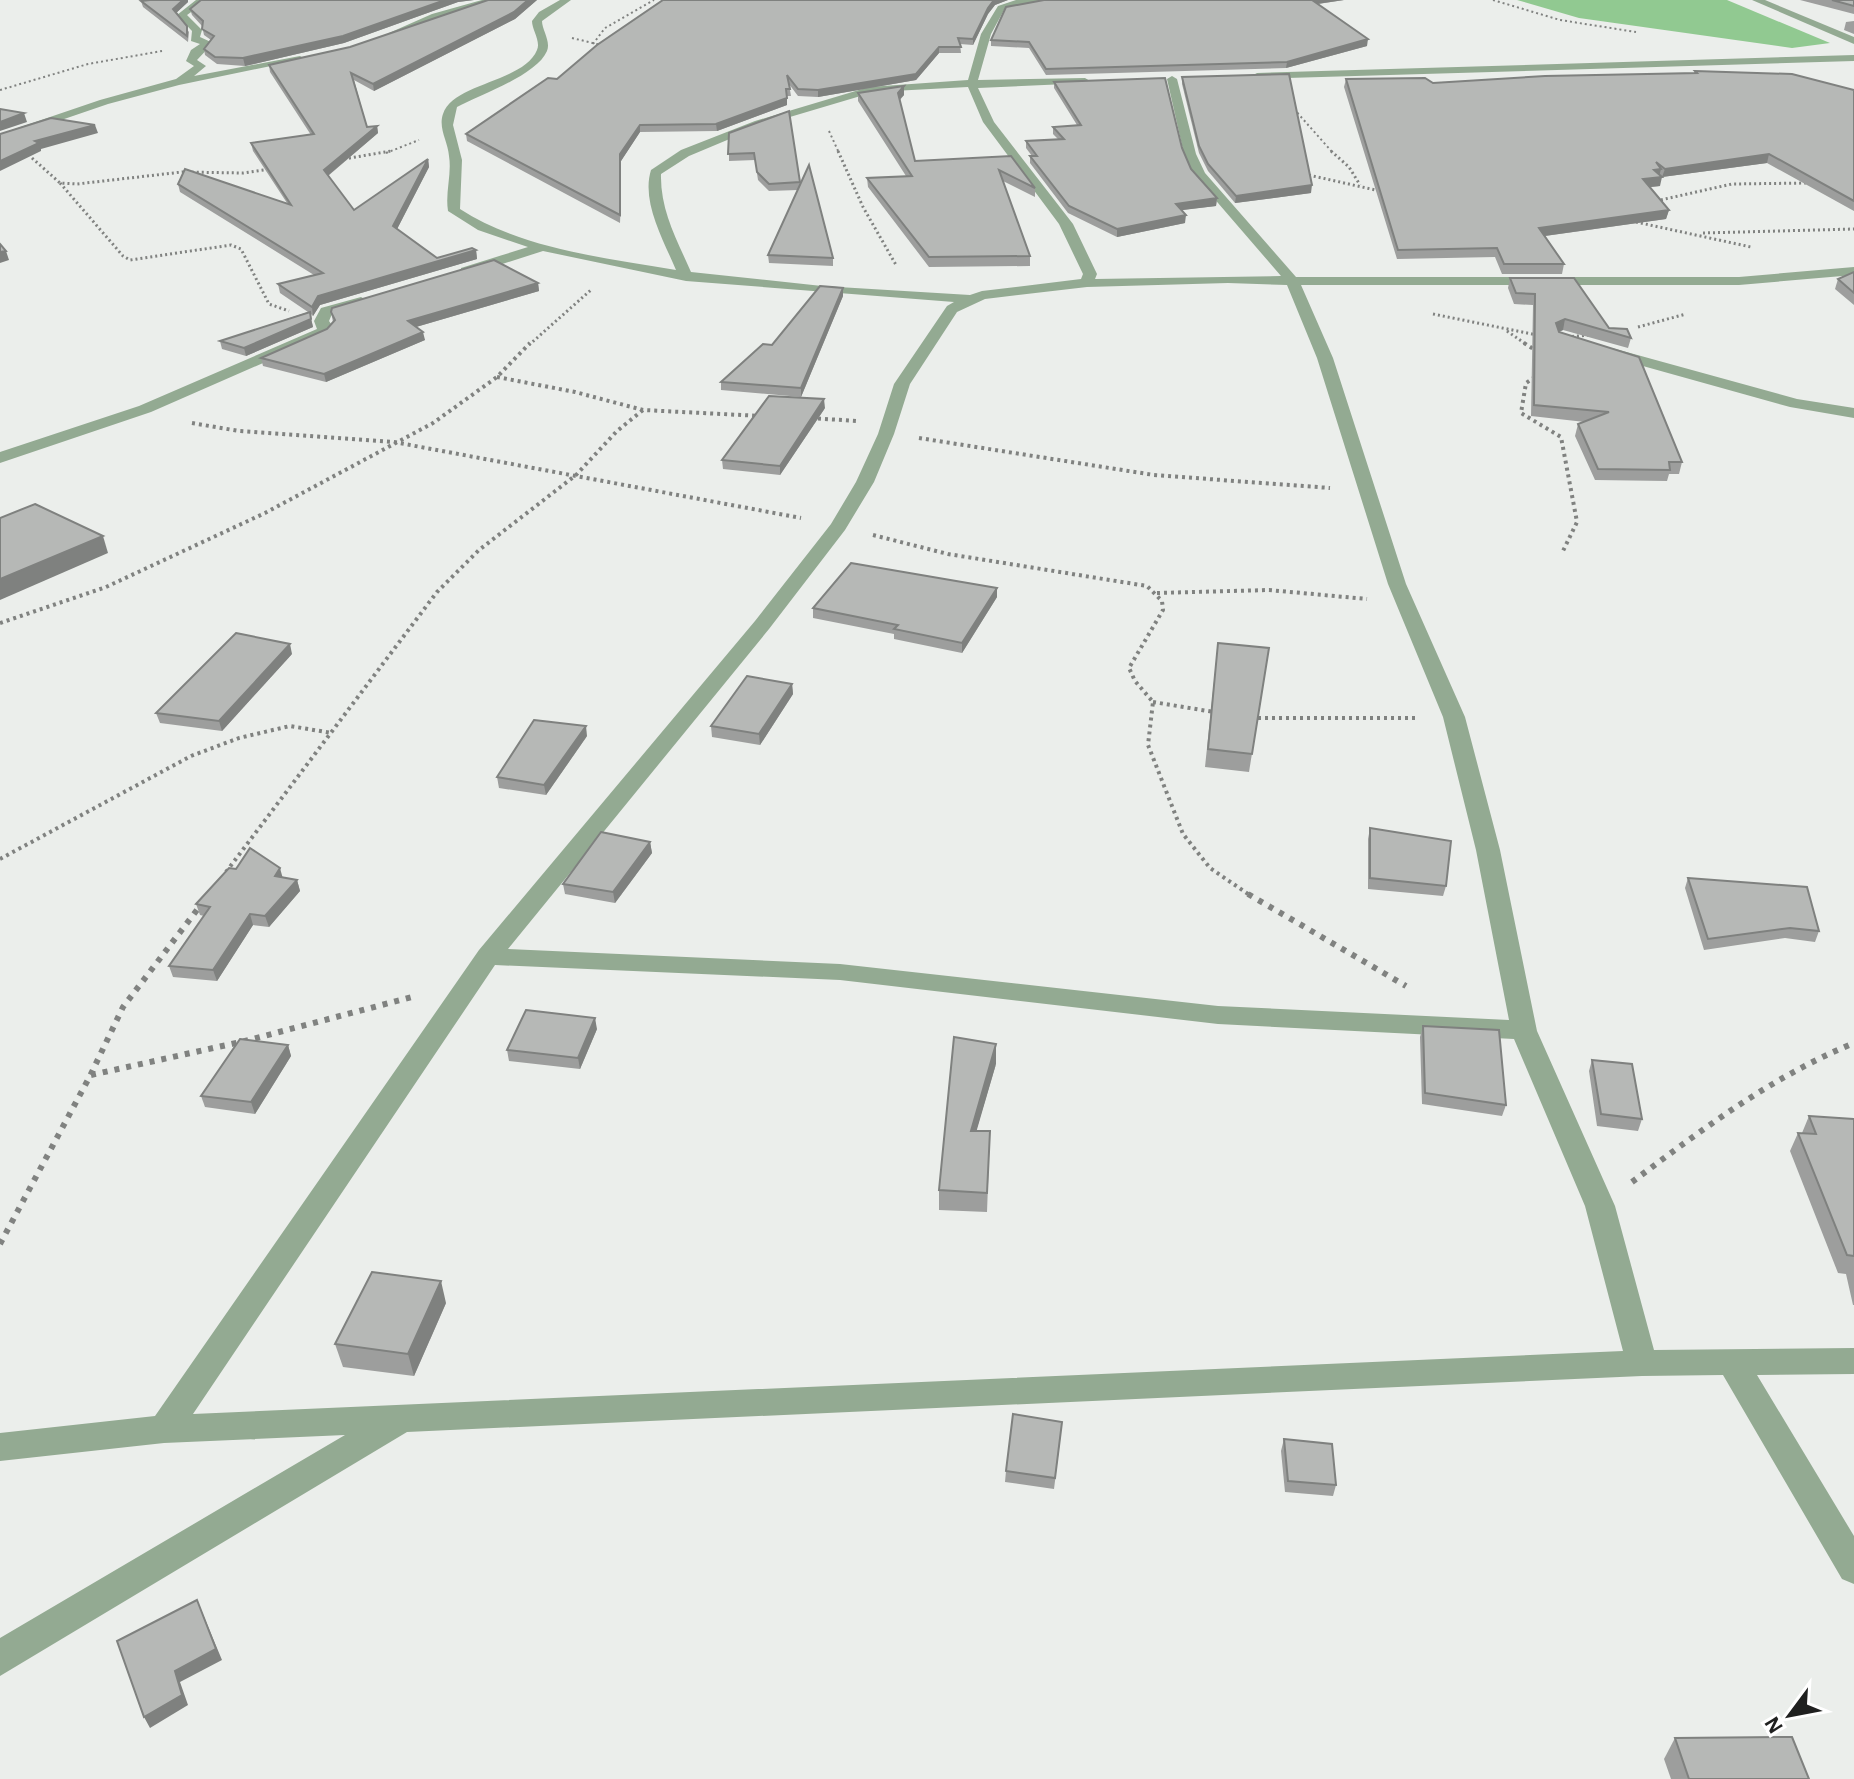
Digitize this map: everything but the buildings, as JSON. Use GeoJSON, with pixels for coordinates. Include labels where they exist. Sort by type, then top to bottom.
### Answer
{"type":"FeatureCollection","features":[{"type":"Feature","properties":{"kind":"street"},"geometry":{"type":"LineString","coordinates":[[203,0],[182,15],[197,30],[195,39],[208,43]]}},
{"type":"Feature","properties":{"kind":"street"},"geometry":{"type":"LineString","coordinates":[[382,37],[435,16],[493,0]]}},
{"type":"Feature","properties":{"kind":"street"},"geometry":{"type":"LineString","coordinates":[[566,0],[539,17],[536,29],[543,39],[544,48],[540,55],[517,71],[453,105],[446,113],[446,125],[456,159],[452,191],[454,211],[484,226],[543,247],[614,263],[686,277],[969,299],[1087,283],[1228,279],[1293,282],[1739,281],[1854,271]]}},
{"type":"Feature","properties":{"kind":"street"},"geometry":{"type":"LineString","coordinates":[[1055,0],[1024,2],[1003,6],[997,11],[979,51],[972,85],[981,109],[1066,224],[1090,274],[1087,283]]}},
{"type":"Feature","properties":{"kind":"street"},"geometry":{"type":"LineString","coordinates":[[1757,0],[1854,41]]}},
{"type":"Feature","properties":{"kind":"street"},"geometry":{"type":"LineString","coordinates":[[178,82],[201,66],[191,61],[195,52],[208,43]]}},
{"type":"Feature","properties":{"kind":"street"},"geometry":{"type":"LineString","coordinates":[[3,137],[104,102],[178,82],[314,56]]}},
{"type":"Feature","properties":{"kind":"street"},"geometry":{"type":"LineString","coordinates":[[1248,76],[1854,58]]}},
{"type":"Feature","properties":{"kind":"street"},"geometry":{"type":"LineString","coordinates":[[1172,79],[1190,154],[1199,174],[1293,282],[1325,358],[1405,602],[1454,717],[1488,850],[1524,1031],[1600,1206],[1642,1363]]}},
{"type":"Feature","properties":{"kind":"street"},"geometry":{"type":"LineString","coordinates":[[686,277],[656,205],[655,173],[685,153],[816,105],[898,86],[1099,80]]}},
{"type":"Feature","properties":{"kind":"street"},"geometry":{"type":"LineString","coordinates":[[446,277],[543,247]]}},
{"type":"Feature","properties":{"kind":"street"},"geometry":{"type":"LineString","coordinates":[[0,458],[145,409],[322,332],[327,328],[321,321],[326,311],[373,298]]}},
{"type":"Feature","properties":{"kind":"street"},"geometry":{"type":"LineString","coordinates":[[164,1429],[488,956],[762,625],[839,526],[865,482],[888,429],[902,384],[952,309],[969,299]]}},
{"type":"Feature","properties":{"kind":"street"},"geometry":{"type":"LineString","coordinates":[[1592,346],[1796,404],[1854,413]]}},
{"type":"Feature","properties":{"kind":"street"},"geometry":{"type":"LineString","coordinates":[[488,956],[840,972],[1218,1015],[1524,1031]]}},
{"type":"Feature","properties":{"kind":"street"},"geometry":{"type":"LineString","coordinates":[[0,1447],[164,1429],[1642,1363],[1854,1361]]}},
{"type":"Feature","properties":{"kind":"street"},"geometry":{"type":"LineString","coordinates":[[1732,1362],[1854,1568]]}},
{"type":"Feature","properties":{"kind":"street"},"geometry":{"type":"LineString","coordinates":[[0,1658],[403,1418]]}},
{"type":"Feature","properties":{"kind":"path"},"geometry":{"type":"LineString","coordinates":[[593,44],[605,28],[654,0]]}},
{"type":"Feature","properties":{"kind":"path"},"geometry":{"type":"LineString","coordinates":[[536,29],[609,46]]}},
{"type":"Feature","properties":{"kind":"path"},"geometry":{"type":"LineString","coordinates":[[0,90],[110,59],[208,43]]}},
{"type":"Feature","properties":{"kind":"path"},"geometry":{"type":"LineString","coordinates":[[1287,101],[1322,143],[1349,167],[1360,185]]}},
{"type":"Feature","properties":{"kind":"path"},"geometry":{"type":"LineString","coordinates":[[816,105],[863,207],[893,254],[907,296]]}},
{"type":"Feature","properties":{"kind":"path"},"geometry":{"type":"LineString","coordinates":[[340,160],[395,151],[446,125]]}},
{"type":"Feature","properties":{"kind":"path"},"geometry":{"type":"LineString","coordinates":[[3,137],[60,183],[123,256],[130,260],[145,259],[231,245],[241,249],[269,304],[321,321]]}},
{"type":"Feature","properties":{"kind":"path"},"geometry":{"type":"LineString","coordinates":[[60,183],[96,184],[182,172],[243,173],[271,169]]}},
{"type":"Feature","properties":{"kind":"path"},"geometry":{"type":"LineString","coordinates":[[1300,173],[1390,194]]}},
{"type":"Feature","properties":{"kind":"path"},"geometry":{"type":"LineString","coordinates":[[1655,201],[1732,184],[1811,183]]}},
{"type":"Feature","properties":{"kind":"path"},"geometry":{"type":"LineString","coordinates":[[1624,220],[1763,250]]}},
{"type":"Feature","properties":{"kind":"path"},"geometry":{"type":"LineString","coordinates":[[1695,233],[1854,229]]}},
{"type":"Feature","properties":{"kind":"path"},"geometry":{"type":"LineString","coordinates":[[0,623],[106,587],[265,513],[433,423],[497,377],[539,334],[602,281],[614,263]]}},
{"type":"Feature","properties":{"kind":"path"},"geometry":{"type":"LineString","coordinates":[[1507,330],[1537,351],[1536,362]]}},
{"type":"Feature","properties":{"kind":"path"},"geometry":{"type":"LineString","coordinates":[[1540,373],[1526,383],[1521,413],[1561,437],[1577,522],[1563,551]]}},
{"type":"Feature","properties":{"kind":"path"},"geometry":{"type":"LineString","coordinates":[[497,377],[575,392],[643,410],[770,417]]}},
{"type":"Feature","properties":{"kind":"path"},"geometry":{"type":"LineString","coordinates":[[145,409],[193,423],[239,431],[394,442],[839,526],[948,554],[1147,586],[1156,593],[1163,610],[1129,668],[1135,681],[1153,702],[1225,714]]}},
{"type":"Feature","properties":{"kind":"path"},"geometry":{"type":"LineString","coordinates":[[217,884],[437,592],[479,550],[576,475],[617,431],[643,410]]}},
{"type":"Feature","properties":{"kind":"path"},"geometry":{"type":"LineString","coordinates":[[798,418],[888,429],[1154,475],[1367,490]]}},
{"type":"Feature","properties":{"kind":"path"},"geometry":{"type":"LineString","coordinates":[[1156,593],[1269,590],[1405,602]]}},
{"type":"Feature","properties":{"kind":"path"},"geometry":{"type":"LineString","coordinates":[[1153,702],[1148,745],[1183,834],[1210,868],[1263,904],[1411,989]]}},
{"type":"Feature","properties":{"kind":"path"},"geometry":{"type":"LineString","coordinates":[[1239,716],[1287,720],[1454,717]]}},
{"type":"Feature","properties":{"kind":"path"},"geometry":{"type":"LineString","coordinates":[[0,859],[191,756],[253,734],[290,726],[332,733]]}},
{"type":"Feature","properties":{"kind":"path"},"geometry":{"type":"LineString","coordinates":[[0,1244],[90,1076],[99,1046],[130,993],[207,897]]}},
{"type":"Feature","properties":{"kind":"path"},"geometry":{"type":"LineString","coordinates":[[90,1076],[245,1041],[471,981]]}},
{"type":"Feature","properties":{"kind":"path"},"geometry":{"type":"LineString","coordinates":[[1600,1206],[1736,1104],[1822,1056],[1854,1043]]}},
{"type":"Feature","properties":{"kind":"green space"},"geometry":{"type":"Polygon","coordinates":[[[1517,0],[1727,0],[1830,43],[1792,48],[1579,18],[1517,0]]]}}]}
